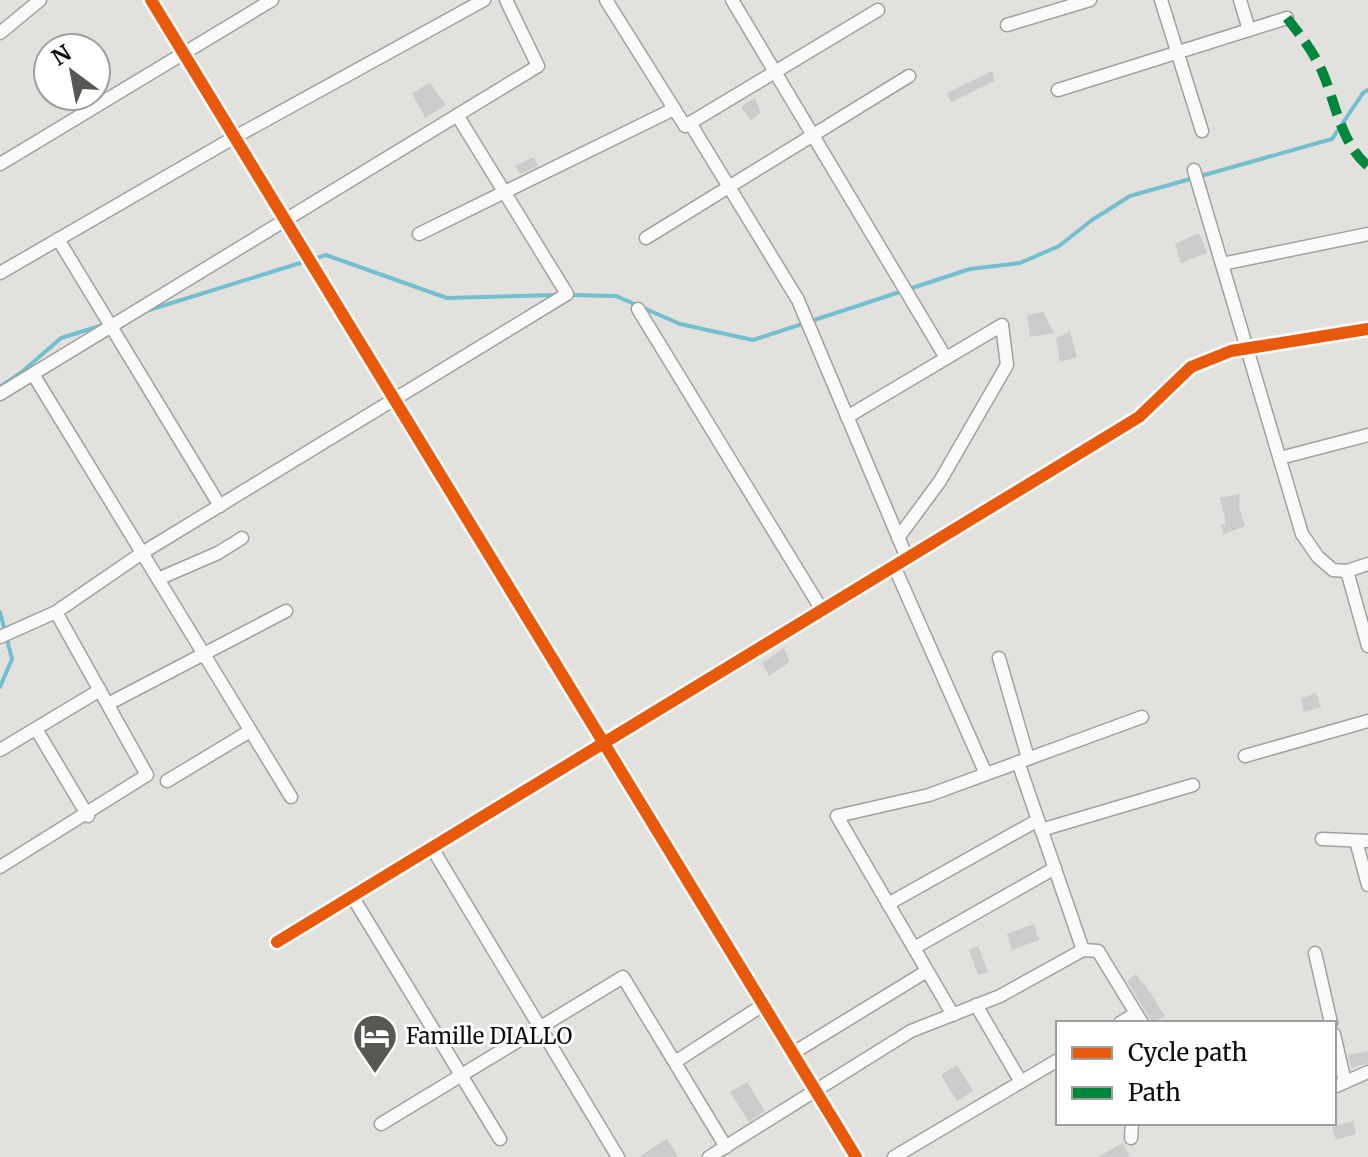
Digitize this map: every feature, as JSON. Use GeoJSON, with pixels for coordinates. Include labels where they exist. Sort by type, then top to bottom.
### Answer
{"type":"FeatureCollection","features":[{"type":"Feature","properties":{"kind":"street"},"geometry":{"type":"LineString","coordinates":[[0,33],[40,0]]}},
{"type":"Feature","properties":{"kind":"street"},"geometry":{"type":"LineString","coordinates":[[151,0],[856,1157]]}},
{"type":"Feature","properties":{"kind":"street"},"geometry":{"type":"LineString","coordinates":[[0,164],[272,0]]}},
{"type":"Feature","properties":{"kind":"street"},"geometry":{"type":"LineString","coordinates":[[0,273],[235,137],[484,0]]}},
{"type":"Feature","properties":{"kind":"street"},"geometry":{"type":"LineString","coordinates":[[0,394],[538,66],[506,0]]}},
{"type":"Feature","properties":{"kind":"street"},"geometry":{"type":"LineString","coordinates":[[606,0],[685,126],[878,10]]}},
{"type":"Feature","properties":{"kind":"street"},"geometry":{"type":"LineString","coordinates":[[732,0],[946,358]]}},
{"type":"Feature","properties":{"kind":"street"},"geometry":{"type":"LineString","coordinates":[[1007,25],[1090,0]]}},
{"type":"Feature","properties":{"kind":"street"},"geometry":{"type":"LineString","coordinates":[[1161,0],[1202,131]]}},
{"type":"Feature","properties":{"kind":"street"},"geometry":{"type":"LineString","coordinates":[[1240,0],[1249,30]]}},
{"type":"Feature","properties":{"kind":"street"},"geometry":{"type":"LineString","coordinates":[[1058,90],[1287,18]]}},
{"type":"Feature","properties":{"kind":"street"},"geometry":{"type":"LineString","coordinates":[[646,238],[909,76]]}},
{"type":"Feature","properties":{"kind":"street"},"geometry":{"type":"LineString","coordinates":[[419,234],[674,109]]}},
{"type":"Feature","properties":{"kind":"street"},"geometry":{"type":"LineString","coordinates":[[0,637],[56,612],[142,553],[567,294],[457,115]]}},
{"type":"Feature","properties":{"kind":"street"},"geometry":{"type":"LineString","coordinates":[[690,123],[798,300],[907,558]]}},
{"type":"Feature","properties":{"kind":"street"},"geometry":{"type":"LineString","coordinates":[[1194,170],[1302,534],[1318,557],[1333,570],[1347,571],[1368,564]]}},
{"type":"Feature","properties":{"kind":"street"},"geometry":{"type":"LineString","coordinates":[[1222,264],[1368,234]]}},
{"type":"Feature","properties":{"kind":"street"},"geometry":{"type":"LineString","coordinates":[[58,239],[220,506]]}},
{"type":"Feature","properties":{"kind":"street"},"geometry":{"type":"LineString","coordinates":[[638,309],[822,610]]}},
{"type":"Feature","properties":{"kind":"street"},"geometry":{"type":"LineString","coordinates":[[847,417],[1002,325],[1007,365],[940,481],[898,538]]}},
{"type":"Feature","properties":{"kind":"street"},"geometry":{"type":"LineString","coordinates":[[277,942],[1139,417],[1191,367],[1231,351],[1368,329]]}},
{"type":"Feature","properties":{"kind":"street"},"geometry":{"type":"LineString","coordinates":[[33,374],[291,797]]}},
{"type":"Feature","properties":{"kind":"street"},"geometry":{"type":"LineString","coordinates":[[1280,458],[1368,435]]}},
{"type":"Feature","properties":{"kind":"street"},"geometry":{"type":"LineString","coordinates":[[158,579],[218,553],[242,538]]}},
{"type":"Feature","properties":{"kind":"street"},"geometry":{"type":"LineString","coordinates":[[894,566],[986,774]]}},
{"type":"Feature","properties":{"kind":"street"},"geometry":{"type":"LineString","coordinates":[[1347,571],[1365,622],[1368,646]]}},
{"type":"Feature","properties":{"kind":"street"},"geometry":{"type":"LineString","coordinates":[[108,704],[286,611]]}},
{"type":"Feature","properties":{"kind":"street"},"geometry":{"type":"LineString","coordinates":[[0,867],[147,775],[56,612]]}},
{"type":"Feature","properties":{"kind":"street"},"geometry":{"type":"LineString","coordinates":[[999,658],[1040,825],[1083,950]]}},
{"type":"Feature","properties":{"kind":"street"},"geometry":{"type":"LineString","coordinates":[[0,750],[100,690]]}},
{"type":"Feature","properties":{"kind":"street"},"geometry":{"type":"LineString","coordinates":[[953,1015],[837,816],[929,795],[1142,717]]}},
{"type":"Feature","properties":{"kind":"street"},"geometry":{"type":"LineString","coordinates":[[1245,756],[1368,721]]}},
{"type":"Feature","properties":{"kind":"street"},"geometry":{"type":"LineString","coordinates":[[36,729],[87,815]]}},
{"type":"Feature","properties":{"kind":"street"},"geometry":{"type":"LineString","coordinates":[[167,781],[250,731]]}},
{"type":"Feature","properties":{"kind":"street"},"geometry":{"type":"LineString","coordinates":[[888,904],[1040,825],[1193,785]]}},
{"type":"Feature","properties":{"kind":"street"},"geometry":{"type":"LineString","coordinates":[[1322,839],[1362,841],[1368,885]]}},
{"type":"Feature","properties":{"kind":"street"},"geometry":{"type":"LineString","coordinates":[[432,848],[618,1157]]}},
{"type":"Feature","properties":{"kind":"street"},"geometry":{"type":"LineString","coordinates":[[914,948],[1055,868]]}},
{"type":"Feature","properties":{"kind":"street"},"geometry":{"type":"LineString","coordinates":[[352,896],[500,1139]]}},
{"type":"Feature","properties":{"kind":"street"},"geometry":{"type":"LineString","coordinates":[[709,1157],[911,1031],[1000,996],[1083,950],[1098,951],[1139,1018]]}},
{"type":"Feature","properties":{"kind":"street"},"geometry":{"type":"LineString","coordinates":[[1315,953],[1331,1021]]}},
{"type":"Feature","properties":{"kind":"street"},"geometry":{"type":"LineString","coordinates":[[793,1053],[927,971]]}},
{"type":"Feature","properties":{"kind":"street"},"geometry":{"type":"LineString","coordinates":[[381,1124],[623,977],[726,1147]]}},
{"type":"Feature","properties":{"kind":"street"},"geometry":{"type":"LineString","coordinates":[[675,1062],[763,1005]]}},
{"type":"Feature","properties":{"kind":"street"},"geometry":{"type":"LineString","coordinates":[[976,1005],[1021,1082]]}},
{"type":"Feature","properties":{"kind":"street"},"geometry":{"type":"LineString","coordinates":[[1336,1051],[1340,1084],[1368,1072]]}},
{"type":"Feature","properties":{"kind":"street"},"geometry":{"type":"LineString","coordinates":[[894,1157],[1056,1061]]}},
{"type":"Feature","properties":{"kind":"street"},"geometry":{"type":"LineString","coordinates":[[1131,1138],[1132,1125]]}},
{"type":"Feature","properties":{"kind":"building"},"geometry":{"type":"Polygon","coordinates":[[[992,71],[995,81],[951,102],[947,93],[992,71]]]}},
{"type":"Feature","properties":{"kind":"building"},"geometry":{"type":"Polygon","coordinates":[[[430,83],[446,105],[425,118],[412,93],[430,83]]]}},
{"type":"Feature","properties":{"kind":"building"},"geometry":{"type":"Polygon","coordinates":[[[755,98],[761,112],[751,121],[741,107],[755,98]]]}},
{"type":"Feature","properties":{"kind":"building"},"geometry":{"type":"Polygon","coordinates":[[[534,157],[538,166],[520,174],[515,166],[534,157]]]}},
{"type":"Feature","properties":{"kind":"building"},"geometry":{"type":"Polygon","coordinates":[[[1199,233],[1207,253],[1181,263],[1175,244],[1199,233]]]}},
{"type":"Feature","properties":{"kind":"building"},"geometry":{"type":"Polygon","coordinates":[[[1043,312],[1054,333],[1030,337],[1027,315],[1043,312]]]}},
{"type":"Feature","properties":{"kind":"building"},"geometry":{"type":"Polygon","coordinates":[[[1070,332],[1077,357],[1060,362],[1056,338],[1070,332]]]}},
{"type":"Feature","properties":{"kind":"building"},"geometry":{"type":"Polygon","coordinates":[[[1240,494],[1239,506],[1245,526],[1224,534],[1221,525],[1226,523],[1220,498],[1240,494]]]}},
{"type":"Feature","properties":{"kind":"building"},"geometry":{"type":"Polygon","coordinates":[[[784,648],[790,662],[769,676],[762,663],[784,648]]]}},
{"type":"Feature","properties":{"kind":"building"},"geometry":{"type":"Polygon","coordinates":[[[1316,693],[1321,707],[1305,712],[1300,699],[1316,693]]]}},
{"type":"Feature","properties":{"kind":"building"},"geometry":{"type":"Polygon","coordinates":[[[1034,924],[1039,940],[1012,950],[1007,934],[1034,924]]]}},
{"type":"Feature","properties":{"kind":"building"},"geometry":{"type":"Polygon","coordinates":[[[978,946],[988,972],[978,975],[969,950],[978,946]]]}},
{"type":"Feature","properties":{"kind":"building"},"geometry":{"type":"Polygon","coordinates":[[[1136,974],[1165,1016],[1151,1021],[1127,981],[1136,974]]]}},
{"type":"Feature","properties":{"kind":"building"},"geometry":{"type":"Polygon","coordinates":[[[1368,1051],[1368,1063],[1351,1068],[1348,1055],[1368,1051]]]}},
{"type":"Feature","properties":{"kind":"building"},"geometry":{"type":"Polygon","coordinates":[[[957,1065],[973,1091],[957,1101],[941,1075],[957,1065]]]}},
{"type":"Feature","properties":{"kind":"building"},"geometry":{"type":"Polygon","coordinates":[[[747,1082],[765,1111],[749,1122],[730,1092],[747,1082]]]}},
{"type":"Feature","properties":{"kind":"building"},"geometry":{"type":"Polygon","coordinates":[[[1353,1121],[1356,1134],[1336,1140],[1332,1127],[1353,1121]]]}},
{"type":"Feature","properties":{"kind":"building"},"geometry":{"type":"Polygon","coordinates":[[[667,1139],[678,1157],[639,1157],[667,1139]]]}},
{"type":"Feature","properties":{"kind":"building"},"geometry":{"type":"Polygon","coordinates":[[[1123,1143],[1130,1157],[1098,1157],[1123,1143]]]}},
{"type":"Feature","properties":{"kind":"waterway"},"geometry":{"type":"LineString","coordinates":[[570,295],[616,296],[680,324],[753,340],[970,269],[1020,263],[1059,246],[1130,196],[1332,139],[1368,90]]}},
{"type":"Feature","properties":{"kind":"waterway"},"geometry":{"type":"LineString","coordinates":[[146,311],[326,255],[447,298],[558,295]]}},
{"type":"Feature","properties":{"kind":"waterway"},"geometry":{"type":"LineString","coordinates":[[0,387],[61,338],[103,325]]}},
{"type":"Feature","properties":{"kind":"waterway"},"geometry":{"type":"LineString","coordinates":[[0,612],[12,659],[0,687]]}},
{"type":"Feature","properties":{"kind":"marked path"},"geometry":{"type":"LineString","coordinates":[[1287,18],[1318,64],[1351,146],[1368,166]]}},
{"type":"Feature","properties":{"kind":"cycle path"},"geometry":{"type":"LineString","coordinates":[[151,0],[856,1157]]}},
{"type":"Feature","properties":{"kind":"cycle path"},"geometry":{"type":"LineString","coordinates":[[277,942],[1139,417],[1191,367],[1231,351],[1368,329]]}},
{"type":"Feature","properties":{"kind":"place","name":"Famille DIALLO"},"geometry":{"type":"Point","coordinates":[375,1075]}}]}
